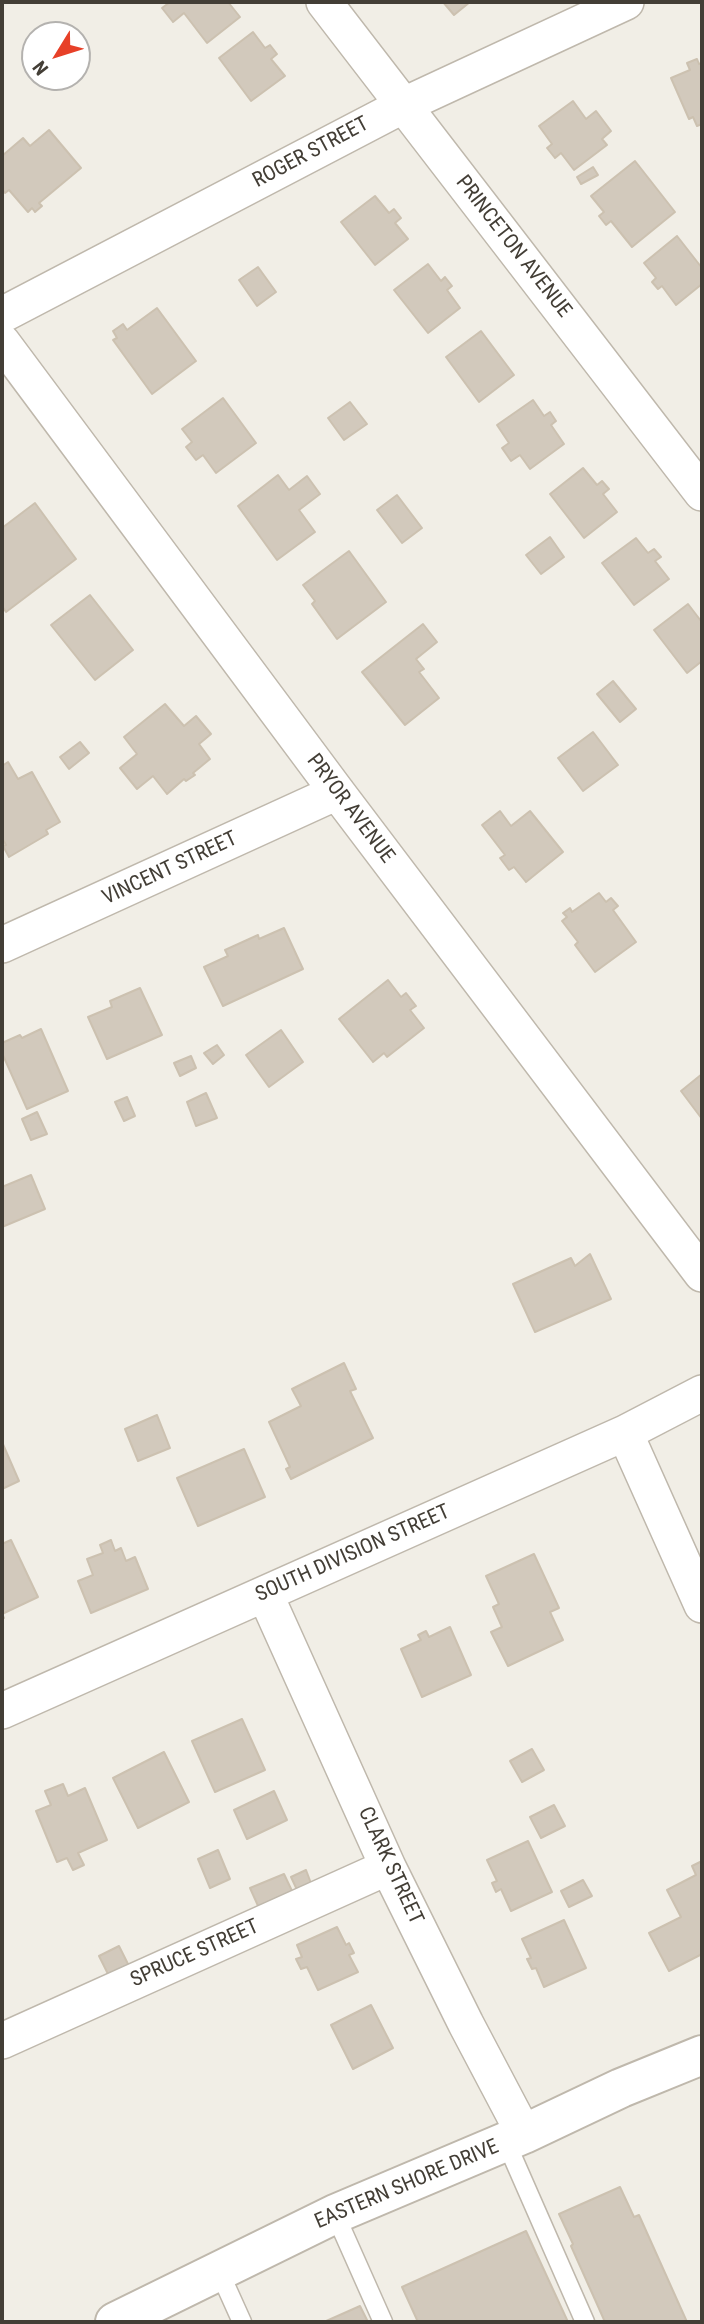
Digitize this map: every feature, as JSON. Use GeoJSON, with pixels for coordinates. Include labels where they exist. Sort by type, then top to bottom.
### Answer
{"type":"FeatureCollection","features":[{"type":"Feature","properties":{"kind":"street","name":"PRINCETON AVENUE"},"geometry":{"type":"LineString","coordinates":[[324,2],[404,105],[689,450],[702,493]]}},
{"type":"Feature","properties":{"kind":"street","name":"ROGER STREET"},"geometry":{"type":"LineString","coordinates":[[2,315],[404,105],[626,2]]}},
{"type":"Feature","properties":{"kind":"street","name":"PRYOR AVENUE"},"geometry":{"type":"LineString","coordinates":[[2,342],[337,792],[702,1274]]}},
{"type":"Feature","properties":{"kind":"street","name":"VINCENT STREET"},"geometry":{"type":"LineString","coordinates":[[2,945],[337,792]]}},
{"type":"Feature","properties":{"kind":"street","name":"SOUTH DIVISION STREET"},"geometry":{"type":"LineString","coordinates":[[2,1711],[625,1433],[702,1393]]}},
{"type":"Feature","properties":{"kind":"street"},"geometry":{"type":"LineString","coordinates":[[625,1433],[702,1605]]}},
{"type":"Feature","properties":{"kind":"street","name":"CLARK STREET"},"geometry":{"type":"LineString","coordinates":[[265,1594],[388,1867],[466,2024],[515,2138]]}},
{"type":"Feature","properties":{"kind":"street","name":"SPRUCE STREET"},"geometry":{"type":"LineString","coordinates":[[2,2041],[388,1867]]}},
{"type":"Feature","properties":{"kind":"street","name":"EASTERN SHORE DRIVE"},"geometry":{"type":"LineString","coordinates":[[115,2322],[335,2214],[702,2055]]}},
{"type":"Feature","properties":{"kind":"lane"},"geometry":{"type":"LineString","coordinates":[[515,2138],[585,2322]]}},
{"type":"Feature","properties":{"kind":"lane"},"geometry":{"type":"LineString","coordinates":[[335,2214],[383,2322]]}},
{"type":"Feature","properties":{"kind":"lane"},"geometry":{"type":"LineString","coordinates":[[219,2271],[242,2322]]}},
{"type":"Feature","properties":{"kind":"building"},"geometry":{"type":"Polygon","coordinates":[[[170,2],[228,2],[240,17],[207,43],[184,13],[173,22],[162,8],[170,2]]]}},
{"type":"Feature","properties":{"kind":"building"},"geometry":{"type":"Polygon","coordinates":[[[443,2],[470,2],[454,15],[443,2]]]}},
{"type":"Feature","properties":{"kind":"building"},"geometry":{"type":"Polygon","coordinates":[[[253,32],[265,48],[270,45],[277,54],[271,59],[285,76],[251,101],[219,58],[253,32]]]}},
{"type":"Feature","properties":{"kind":"building"},"geometry":{"type":"Polygon","coordinates":[[[697,59],[699,64],[702,63],[702,124],[697,126],[693,117],[689,119],[671,78],[690,70],[687,63],[697,59]]]}},
{"type":"Feature","properties":{"kind":"building"},"geometry":{"type":"Polygon","coordinates":[[[573,101],[586,119],[596,111],[611,131],[602,139],[607,145],[574,170],[561,153],[555,158],[547,148],[552,144],[539,126],[573,101]]]}},
{"type":"Feature","properties":{"kind":"building"},"geometry":{"type":"Polygon","coordinates":[[[49,130],[81,168],[39,203],[42,206],[35,212],[32,208],[28,212],[9,190],[5,193],[2,189],[2,156],[23,138],[30,146],[49,130]]]}},
{"type":"Feature","properties":{"kind":"building"},"geometry":{"type":"Polygon","coordinates":[[[635,161],[675,212],[632,247],[611,221],[606,225],[599,216],[604,212],[591,196],[635,161]]]}},
{"type":"Feature","properties":{"kind":"building"},"geometry":{"type":"Polygon","coordinates":[[[593,167],[598,175],[581,184],[577,177],[593,167]]]}},
{"type":"Feature","properties":{"kind":"building"},"geometry":{"type":"Polygon","coordinates":[[[375,196],[389,213],[394,209],[401,218],[395,223],[408,239],[375,265],[341,222],[375,196]]]}},
{"type":"Feature","properties":{"kind":"building"},"geometry":{"type":"Polygon","coordinates":[[[677,236],[702,268],[702,284],[676,305],[662,286],[658,289],[652,282],[656,278],[644,263],[677,236]]]}},
{"type":"Feature","properties":{"kind":"building"},"geometry":{"type":"Polygon","coordinates":[[[428,264],[441,281],[445,277],[452,286],[447,290],[460,308],[428,333],[394,290],[428,264]]]}},
{"type":"Feature","properties":{"kind":"building"},"geometry":{"type":"Polygon","coordinates":[[[258,267],[276,292],[257,306],[239,280],[258,267]]]}},
{"type":"Feature","properties":{"kind":"building"},"geometry":{"type":"Polygon","coordinates":[[[157,308],[196,361],[152,394],[113,340],[117,338],[113,331],[123,324],[127,330],[157,308]]]}},
{"type":"Feature","properties":{"kind":"building"},"geometry":{"type":"Polygon","coordinates":[[[481,331],[514,375],[479,402],[446,357],[481,331]]]}},
{"type":"Feature","properties":{"kind":"building"},"geometry":{"type":"Polygon","coordinates":[[[223,398],[256,443],[216,473],[203,455],[196,460],[186,447],[192,442],[182,429],[223,398]]]}},
{"type":"Feature","properties":{"kind":"building"},"geometry":{"type":"Polygon","coordinates":[[[533,400],[544,416],[550,412],[556,421],[551,425],[564,444],[530,469],[520,455],[511,461],[502,448],[509,443],[497,425],[533,400]]]}},
{"type":"Feature","properties":{"kind":"building"},"geometry":{"type":"Polygon","coordinates":[[[350,402],[367,424],[344,440],[328,418],[350,402]]]}},
{"type":"Feature","properties":{"kind":"building"},"geometry":{"type":"Polygon","coordinates":[[[583,468],[597,485],[602,481],[609,489],[603,494],[617,512],[584,538],[550,494],[583,468]]]}},
{"type":"Feature","properties":{"kind":"building"},"geometry":{"type":"Polygon","coordinates":[[[278,475],[289,490],[307,476],[320,494],[299,510],[315,532],[277,560],[238,506],[278,475]]]}},
{"type":"Feature","properties":{"kind":"building"},"geometry":{"type":"Polygon","coordinates":[[[397,495],[422,528],[402,543],[377,510],[397,495]]]}},
{"type":"Feature","properties":{"kind":"building"},"geometry":{"type":"Polygon","coordinates":[[[35,503],[76,559],[6,612],[2,606],[2,528],[35,503]]]}},
{"type":"Feature","properties":{"kind":"building"},"geometry":{"type":"Polygon","coordinates":[[[550,537],[564,557],[541,574],[526,555],[550,537]]]}},
{"type":"Feature","properties":{"kind":"building"},"geometry":{"type":"Polygon","coordinates":[[[636,538],[648,553],[654,549],[661,557],[655,561],[669,579],[634,605],[602,563],[636,538]]]}},
{"type":"Feature","properties":{"kind":"building"},"geometry":{"type":"Polygon","coordinates":[[[349,551],[386,602],[337,639],[312,604],[315,601],[303,585],[349,551]]]}},
{"type":"Feature","properties":{"kind":"building"},"geometry":{"type":"Polygon","coordinates":[[[90,595],[133,650],[95,680],[51,625],[90,595]]]}},
{"type":"Feature","properties":{"kind":"building"},"geometry":{"type":"Polygon","coordinates":[[[688,604],[701,621],[702,619],[702,661],[687,673],[654,630],[688,604]]]}},
{"type":"Feature","properties":{"kind":"building"},"geometry":{"type":"Polygon","coordinates":[[[423,624],[437,642],[416,659],[424,669],[419,672],[439,698],[405,725],[362,672],[423,624]]]}},
{"type":"Feature","properties":{"kind":"building"},"geometry":{"type":"Polygon","coordinates":[[[613,681],[636,709],[620,722],[597,694],[613,681]]]}},
{"type":"Feature","properties":{"kind":"building"},"geometry":{"type":"Polygon","coordinates":[[[165,704],[184,726],[196,716],[211,734],[199,744],[210,759],[193,773],[195,775],[186,781],[184,779],[167,794],[153,776],[137,789],[120,768],[137,754],[124,737],[165,704]]]}},
{"type":"Feature","properties":{"kind":"building"},"geometry":{"type":"Polygon","coordinates":[[[593,732],[618,765],[583,791],[558,758],[593,732]]]}},
{"type":"Feature","properties":{"kind":"building"},"geometry":{"type":"Polygon","coordinates":[[[80,742],[89,753],[69,769],[60,757],[80,742]]]}},
{"type":"Feature","properties":{"kind":"building"},"geometry":{"type":"Polygon","coordinates":[[[8,762],[18,779],[32,772],[60,822],[46,830],[48,834],[9,857],[2,838],[2,766],[8,762]]]}},
{"type":"Feature","properties":{"kind":"building"},"geometry":{"type":"Polygon","coordinates":[[[500,811],[511,826],[530,811],[563,852],[526,882],[514,867],[509,870],[500,858],[505,855],[482,825],[500,811]]]}},
{"type":"Feature","properties":{"kind":"building"},"geometry":{"type":"Polygon","coordinates":[[[599,893],[606,902],[611,898],[618,906],[613,910],[636,942],[595,972],[575,945],[578,942],[562,921],[567,917],[563,913],[570,908],[572,912],[599,893]]]}},
{"type":"Feature","properties":{"kind":"building"},"geometry":{"type":"Polygon","coordinates":[[[284,928],[303,969],[223,1006],[204,967],[228,956],[225,950],[258,935],[259,939],[284,928]]]}},
{"type":"Feature","properties":{"kind":"building"},"geometry":{"type":"Polygon","coordinates":[[[388,980],[401,997],[406,993],[416,1006],[410,1010],[424,1028],[387,1057],[384,1053],[373,1062],[339,1019],[388,980]]]}},
{"type":"Feature","properties":{"kind":"building"},"geometry":{"type":"Polygon","coordinates":[[[140,988],[162,1035],[107,1059],[88,1017],[112,1007],[110,1001],[140,988]]]}},
{"type":"Feature","properties":{"kind":"building"},"geometry":{"type":"Polygon","coordinates":[[[41,1029],[68,1091],[27,1109],[2,1053],[2,1043],[41,1029]]]}},
{"type":"Feature","properties":{"kind":"building"},"geometry":{"type":"Polygon","coordinates":[[[281,1030],[303,1062],[269,1087],[246,1055],[281,1030]]]}},
{"type":"Feature","properties":{"kind":"building"},"geometry":{"type":"Polygon","coordinates":[[[217,1045],[224,1055],[213,1064],[204,1053],[217,1045]]]}},
{"type":"Feature","properties":{"kind":"building"},"geometry":{"type":"Polygon","coordinates":[[[191,1056],[196,1068],[180,1076],[174,1063],[191,1056]]]}},
{"type":"Feature","properties":{"kind":"building"},"geometry":{"type":"Polygon","coordinates":[[[702,1074],[702,1119],[681,1091],[702,1074]]]}},
{"type":"Feature","properties":{"kind":"building"},"geometry":{"type":"Polygon","coordinates":[[[206,1093],[217,1118],[196,1126],[187,1102],[206,1093]]]}},
{"type":"Feature","properties":{"kind":"building"},"geometry":{"type":"Polygon","coordinates":[[[127,1097],[135,1116],[124,1121],[115,1102],[127,1097]]]}},
{"type":"Feature","properties":{"kind":"building"},"geometry":{"type":"Polygon","coordinates":[[[37,1112],[47,1134],[31,1140],[22,1119],[37,1112]]]}},
{"type":"Feature","properties":{"kind":"building"},"geometry":{"type":"Polygon","coordinates":[[[31,1175],[45,1209],[2,1227],[2,1187],[31,1175]]]}},
{"type":"Feature","properties":{"kind":"building"},"geometry":{"type":"Polygon","coordinates":[[[590,1254],[611,1299],[535,1332],[513,1284],[571,1258],[575,1266],[590,1254]]]}},
{"type":"Feature","properties":{"kind":"building"},"geometry":{"type":"Polygon","coordinates":[[[344,1363],[356,1389],[350,1391],[373,1438],[291,1479],[286,1469],[290,1467],[269,1422],[301,1406],[292,1389],[344,1363]]]}},
{"type":"Feature","properties":{"kind":"building"},"geometry":{"type":"Polygon","coordinates":[[[157,1415],[170,1448],[138,1461],[125,1429],[157,1415]]]}},
{"type":"Feature","properties":{"kind":"building"},"geometry":{"type":"Polygon","coordinates":[[[2,1442],[19,1481],[2,1489],[2,1442]]]}},
{"type":"Feature","properties":{"kind":"building"},"geometry":{"type":"Polygon","coordinates":[[[244,1449],[265,1497],[198,1526],[177,1478],[244,1449]]]}},
{"type":"Feature","properties":{"kind":"building"},"geometry":{"type":"Polygon","coordinates":[[[11,1540],[38,1597],[2,1614],[2,1544],[11,1540]]]}},
{"type":"Feature","properties":{"kind":"building"},"geometry":{"type":"Polygon","coordinates":[[[111,1540],[115,1551],[121,1548],[126,1561],[135,1557],[148,1589],[91,1613],[78,1581],[93,1575],[87,1559],[103,1553],[100,1545],[111,1540]]]}},
{"type":"Feature","properties":{"kind":"building"},"geometry":{"type":"Polygon","coordinates":[[[534,1554],[559,1608],[550,1612],[563,1640],[508,1666],[491,1632],[502,1627],[493,1607],[499,1604],[486,1576],[534,1554]]]}},
{"type":"Feature","properties":{"kind":"building"},"geometry":{"type":"Polygon","coordinates":[[[450,1627],[471,1675],[422,1697],[401,1649],[421,1640],[418,1635],[426,1631],[429,1637],[450,1627]]]}},
{"type":"Feature","properties":{"kind":"building"},"geometry":{"type":"Polygon","coordinates":[[[242,1719],[265,1770],[215,1792],[192,1741],[242,1719]]]}},
{"type":"Feature","properties":{"kind":"building"},"geometry":{"type":"Polygon","coordinates":[[[532,1749],[544,1770],[522,1782],[510,1761],[532,1749]]]}},
{"type":"Feature","properties":{"kind":"building"},"geometry":{"type":"Polygon","coordinates":[[[164,1752],[189,1802],[138,1828],[113,1778],[164,1752]]]}},
{"type":"Feature","properties":{"kind":"building"},"geometry":{"type":"Polygon","coordinates":[[[63,1784],[68,1796],[85,1788],[107,1840],[78,1853],[84,1865],[73,1870],[67,1858],[57,1862],[36,1811],[51,1805],[45,1791],[63,1784]]]}},
{"type":"Feature","properties":{"kind":"building"},"geometry":{"type":"Polygon","coordinates":[[[274,1791],[287,1820],[247,1839],[234,1810],[274,1791]]]}},
{"type":"Feature","properties":{"kind":"building"},"geometry":{"type":"Polygon","coordinates":[[[554,1805],[565,1826],[541,1838],[530,1817],[554,1805]]]}},
{"type":"Feature","properties":{"kind":"building"},"geometry":{"type":"Polygon","coordinates":[[[528,1841],[552,1892],[511,1911],[501,1889],[496,1892],[492,1883],[497,1881],[487,1860],[528,1841]]]}},
{"type":"Feature","properties":{"kind":"building"},"geometry":{"type":"Polygon","coordinates":[[[218,1850],[230,1879],[210,1888],[198,1859],[218,1850]]]}},
{"type":"Feature","properties":{"kind":"building"},"geometry":{"type":"Polygon","coordinates":[[[702,1861],[702,1954],[669,1971],[649,1933],[681,1917],[667,1890],[696,1875],[692,1866],[702,1861]]]}},
{"type":"Feature","properties":{"kind":"building"},"geometry":{"type":"Polygon","coordinates":[[[306,1870],[312,1886],[298,1892],[291,1877],[306,1870]]]}},
{"type":"Feature","properties":{"kind":"building"},"geometry":{"type":"Polygon","coordinates":[[[284,1874],[293,1893],[259,1908],[250,1888],[284,1874]]]}},
{"type":"Feature","properties":{"kind":"building"},"geometry":{"type":"Polygon","coordinates":[[[583,1880],[592,1896],[569,1907],[561,1891],[583,1880]]]}},
{"type":"Feature","properties":{"kind":"building"},"geometry":{"type":"Polygon","coordinates":[[[564,1920],[586,1968],[544,1987],[536,1968],[532,1969],[527,1959],[531,1958],[522,1939],[564,1920]]]}},
{"type":"Feature","properties":{"kind":"building"},"geometry":{"type":"Polygon","coordinates":[[[337,1927],[346,1945],[349,1943],[354,1953],[349,1955],[358,1972],[318,1990],[307,1967],[301,1969],[296,1959],[302,1957],[297,1945],[337,1927]]]}},
{"type":"Feature","properties":{"kind":"building"},"geometry":{"type":"Polygon","coordinates":[[[119,1946],[129,1966],[109,1976],[99,1956],[119,1946]]]}},
{"type":"Feature","properties":{"kind":"building"},"geometry":{"type":"Polygon","coordinates":[[[371,2005],[393,2048],[353,2069],[331,2025],[371,2005]]]}},
{"type":"Feature","properties":{"kind":"building"},"geometry":{"type":"Polygon","coordinates":[[[620,2187],[634,2217],[639,2215],[687,2322],[605,2322],[559,2214],[620,2187]]]}},
{"type":"Feature","properties":{"kind":"building"},"geometry":{"type":"Polygon","coordinates":[[[526,2231],[568,2322],[418,2322],[402,2287],[526,2231]]]}},
{"type":"Feature","properties":{"kind":"building"},"geometry":{"type":"Polygon","coordinates":[[[360,2306],[368,2322],[324,2322],[360,2306]]]}}]}
